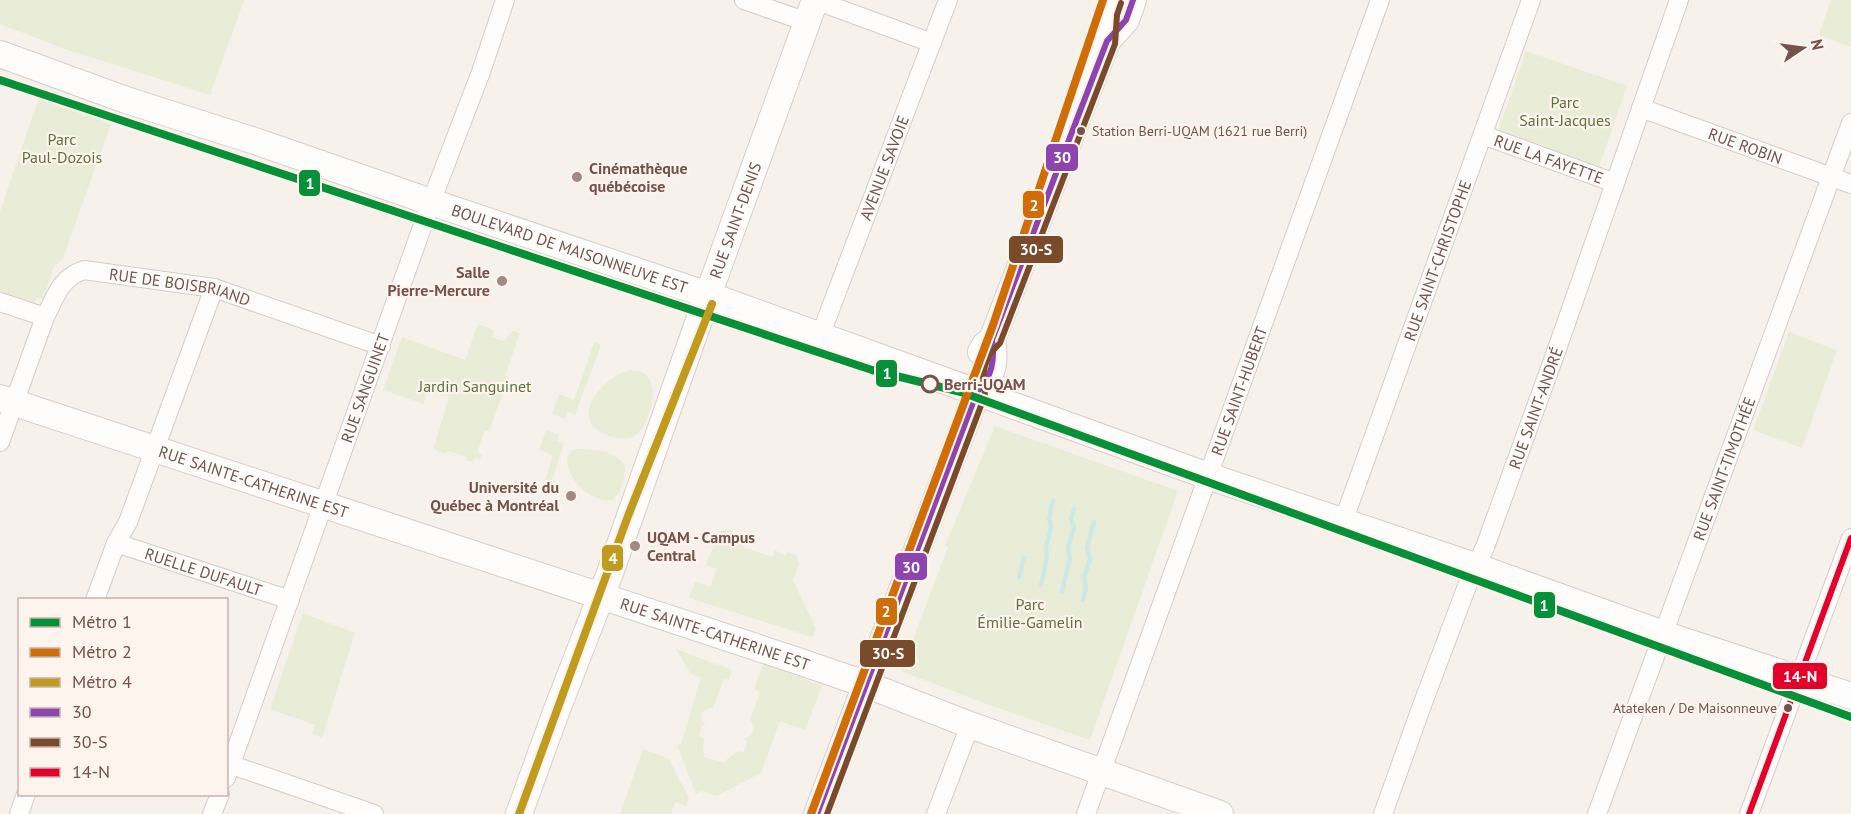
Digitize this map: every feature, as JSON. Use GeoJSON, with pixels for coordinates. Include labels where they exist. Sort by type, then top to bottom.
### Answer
{"type":"FeatureCollection","features":[{"type":"Feature","properties":{"kind":"street","name":"RUE SANGUINET"},"geometry":{"type":"LineString","coordinates":[[229,772],[431,202],[506,0]]}},
{"type":"Feature","properties":{"kind":"street"},"geometry":{"type":"LineString","coordinates":[[744,0],[812,7],[932,43]]}},
{"type":"Feature","properties":{"kind":"street","name":"AVENUE SAVOIE"},"geometry":{"type":"LineString","coordinates":[[819,336],[948,0]]}},
{"type":"Feature","properties":{"kind":"street"},"geometry":{"type":"LineString","coordinates":[[817,814],[977,392],[973,377],[974,369],[982,349],[992,340],[1107,41],[1108,12],[1113,0]]}},
{"type":"Feature","properties":{"kind":"street"},"geometry":{"type":"LineString","coordinates":[[1107,41],[1126,20],[1133,0]]}},
{"type":"Feature","properties":{"kind":"street","name":"RUE SAINT-HUBERT"},"geometry":{"type":"LineString","coordinates":[[1086,814],[1380,0]]}},
{"type":"Feature","properties":{"kind":"street","name":"RUE SAINT-CHRISTOPHE"},"geometry":{"type":"LineString","coordinates":[[1343,522],[1531,0]]}},
{"type":"Feature","properties":{"kind":"street","name":"RUE SAINT-ANDRÉ"},"geometry":{"type":"LineString","coordinates":[[1383,814],[1467,586],[1485,547],[1557,349],[1678,0]]}},
{"type":"Feature","properties":{"kind":"street","name":"RUE SAINT-DENIS"},"geometry":{"type":"LineString","coordinates":[[519,814],[602,596],[812,7]]}},
{"type":"Feature","properties":{"kind":"street","name":"BOULEVARD DE MAISONNEUVE EST"},"geometry":{"type":"LineString","coordinates":[[0,54],[126,100],[255,141],[708,295],[1208,476],[1476,567],[1663,634],[1851,696]]}},
{"type":"Feature","properties":{"kind":"street","name":"RUE ROBIN"},"geometry":{"type":"LineString","coordinates":[[1641,108],[1851,184]]}},
{"type":"Feature","properties":{"kind":"street","name":"RUE SAINT-TIMOTHÉE"},"geometry":{"type":"LineString","coordinates":[[1597,814],[1851,123]]}},
{"type":"Feature","properties":{"kind":"street","name":"RUE LA FAYETTE"},"geometry":{"type":"LineString","coordinates":[[1483,135],[1615,183]]}},
{"type":"Feature","properties":{"kind":"street","name":"RUE DE BOISBRIAND"},"geometry":{"type":"LineString","coordinates":[[0,442],[7,400],[45,316],[63,282],[73,274],[84,270],[214,288],[381,346]]}},
{"type":"Feature","properties":{"kind":"street"},"geometry":{"type":"LineString","coordinates":[[96,598],[116,543],[128,522],[214,288]]}},
{"type":"Feature","properties":{"kind":"street"},"geometry":{"type":"LineString","coordinates":[[0,302],[45,316]]}},
{"type":"Feature","properties":{"kind":"street","name":"RUE SAINTE-CATHERINE EST"},"geometry":{"type":"LineString","coordinates":[[7,400],[865,684],[970,725],[1220,814]]}},
{"type":"Feature","properties":{"kind":"street"},"geometry":{"type":"LineString","coordinates":[[1749,814],[1851,538]]}},
{"type":"Feature","properties":{"kind":"street","name":"RUELLE DUFAULT"},"geometry":{"type":"LineString","coordinates":[[116,543],[290,600]]}},
{"type":"Feature","properties":{"kind":"street"},"geometry":{"type":"LineString","coordinates":[[936,814],[970,725]]}},
{"type":"Feature","properties":{"kind":"street"},"geometry":{"type":"LineString","coordinates":[[229,772],[374,814]]}},
{"type":"Feature","properties":{"kind":"street"},"geometry":{"type":"LineString","coordinates":[[19,814],[26,796]]}},
{"type":"Feature","properties":{"kind":"street"},"geometry":{"type":"LineString","coordinates":[[212,814],[220,796]]}},
{"type":"Feature","properties":{"kind":"green space"},"geometry":{"type":"Polygon","coordinates":[[[0,0],[244,0],[210,95],[62,48],[0,24],[0,0]]]}},
{"type":"Feature","properties":{"kind":"green space"},"geometry":{"type":"Polygon","coordinates":[[[1831,0],[1851,0],[1851,47],[1819,35],[1831,0]]]}},
{"type":"Feature","properties":{"kind":"green space","name":"Parc Saint-Jacques"},"geometry":{"type":"Polygon","coordinates":[[[1526,51],[1627,86],[1598,170],[1497,134],[1526,51]]]}},
{"type":"Feature","properties":{"kind":"green space","name":"Parc Paul-Dozois"},"geometry":{"type":"Polygon","coordinates":[[[42,89],[115,113],[63,258],[54,266],[43,299],[37,298],[34,304],[0,292],[0,211],[42,89]]]}},
{"type":"Feature","properties":{"kind":"green space","name":"Jardin Sanguinet"},"geometry":{"type":"Polygon","coordinates":[[[478,324],[494,330],[492,337],[504,341],[513,331],[520,333],[505,376],[509,377],[489,431],[485,430],[477,453],[482,455],[480,459],[475,458],[473,462],[466,460],[467,457],[433,449],[449,397],[428,391],[423,404],[383,390],[402,337],[465,360],[478,324]]]}},
{"type":"Feature","properties":{"kind":"green space"},"geometry":{"type":"Polygon","coordinates":[[[1789,332],[1837,350],[1802,448],[1753,430],[1789,332]]]}},
{"type":"Feature","properties":{"kind":"green space"},"geometry":{"type":"Polygon","coordinates":[[[594,342],[601,345],[575,415],[567,412],[565,419],[552,414],[559,394],[574,400],[594,342]]]}},
{"type":"Feature","properties":{"kind":"green space"},"geometry":{"type":"Polygon","coordinates":[[[629,370],[641,372],[649,378],[652,398],[646,421],[640,430],[631,438],[620,439],[599,431],[591,424],[590,404],[606,383],[629,370]]]}},
{"type":"Feature","properties":{"kind":"green space","name":"Parc Émilie-Gamelin"},"geometry":{"type":"Polygon","coordinates":[[[995,426],[1178,491],[1090,740],[901,671],[948,547],[945,546],[995,426]]]}},
{"type":"Feature","properties":{"kind":"green space"},"geometry":{"type":"Polygon","coordinates":[[[546,430],[559,435],[557,441],[564,444],[551,482],[545,480],[553,455],[539,450],[546,430]]]}},
{"type":"Feature","properties":{"kind":"green space"},"geometry":{"type":"Polygon","coordinates":[[[577,449],[608,453],[624,464],[625,474],[622,484],[612,501],[587,493],[575,481],[568,466],[567,457],[577,449]]]}},
{"type":"Feature","properties":{"kind":"green space"},"geometry":{"type":"Polygon","coordinates":[[[726,529],[731,530],[731,534],[745,540],[744,547],[772,557],[775,550],[785,556],[787,552],[796,555],[799,564],[793,580],[816,629],[812,637],[689,598],[695,581],[711,587],[716,569],[706,565],[719,532],[726,529]]]}},
{"type":"Feature","properties":{"kind":"green space"},"geometry":{"type":"Polygon","coordinates":[[[303,613],[355,633],[322,738],[312,734],[315,725],[270,709],[303,613]]]}},
{"type":"Feature","properties":{"kind":"green space"},"geometry":{"type":"Polygon","coordinates":[[[676,649],[732,670],[729,680],[724,679],[713,708],[702,712],[701,720],[706,725],[702,725],[699,736],[704,738],[704,757],[725,763],[738,751],[744,752],[747,741],[743,739],[753,732],[750,720],[760,692],[754,689],[764,662],[822,686],[805,730],[780,721],[761,773],[716,796],[702,791],[696,794],[677,745],[681,744],[701,678],[690,673],[676,649]]]}},
{"type":"Feature","properties":{"kind":"green space"},"geometry":{"type":"Polygon","coordinates":[[[643,749],[669,759],[689,798],[686,806],[675,802],[671,814],[620,814],[643,749]]]}},
{"type":"Feature","properties":{"kind":"waterway"},"geometry":{"type":"LineString","coordinates":[[1041,585],[1047,558],[1046,548],[1051,527],[1049,518],[1053,501]]}},
{"type":"Feature","properties":{"kind":"waterway"},"geometry":{"type":"LineString","coordinates":[[1062,592],[1070,558],[1068,548],[1074,527],[1071,518],[1074,509]]}},
{"type":"Feature","properties":{"kind":"waterway"},"geometry":{"type":"LineString","coordinates":[[1083,600],[1086,588],[1084,578],[1090,558],[1087,548],[1094,522]]}},
{"type":"Feature","properties":{"kind":"waterway"},"geometry":{"type":"LineString","coordinates":[[1019,577],[1024,558]]}},
{"type":"Feature","properties":{"kind":"metro line","name":"2"},"geometry":{"type":"LineString","coordinates":[[811,814],[993,325],[1103,0]]}},
{"type":"Feature","properties":{"kind":"metro line","name":"1"},"geometry":{"type":"LineString","coordinates":[[0,80],[872,370],[961,392],[1851,717]]}},
{"type":"Feature","properties":{"kind":"metro line","name":"4"},"geometry":{"type":"LineString","coordinates":[[519,814],[628,516],[712,304]]}},
{"type":"Feature","properties":{"kind":"transit line","name":"30"},"geometry":{"type":"LineString","coordinates":[[817,814],[977,392],[989,374],[993,362],[992,340],[1107,41],[1126,20],[1133,0]]}},
{"type":"Feature","properties":{"kind":"transit line","name":"30-S"},"geometry":{"type":"LineString","coordinates":[[827,814],[985,395],[983,377],[989,355],[1000,343],[1115,44],[1117,15],[1121,3]]}},
{"type":"Feature","properties":{"kind":"transit line","name":"14-N"},"geometry":{"type":"LineString","coordinates":[[1749,814],[1851,538]]}},
{"type":"Feature","properties":{"kind":"place","name":"Station Berri-UQAM (1621 rue Berri)"},"geometry":{"type":"Point","coordinates":[1081,131]}},
{"type":"Feature","properties":{"kind":"place","name":"Cinémathèque québécoise"},"geometry":{"type":"Point","coordinates":[577,177]}},
{"type":"Feature","properties":{"kind":"place","name":"Salle Pierre-Mercure"},"geometry":{"type":"Point","coordinates":[502,281]}},
{"type":"Feature","properties":{"kind":"place","name":"Berri-UQAM"},"geometry":{"type":"Point","coordinates":[930,384]}},
{"type":"Feature","properties":{"kind":"place","name":"Université du Québec à Montréal"},"geometry":{"type":"Point","coordinates":[571,496]}},
{"type":"Feature","properties":{"kind":"place","name":"UQAM - Campus Central"},"geometry":{"type":"Point","coordinates":[635,546]}},
{"type":"Feature","properties":{"kind":"place","name":"Atateken / De Maisonneuve"},"geometry":{"type":"Point","coordinates":[1788,708]}}]}
